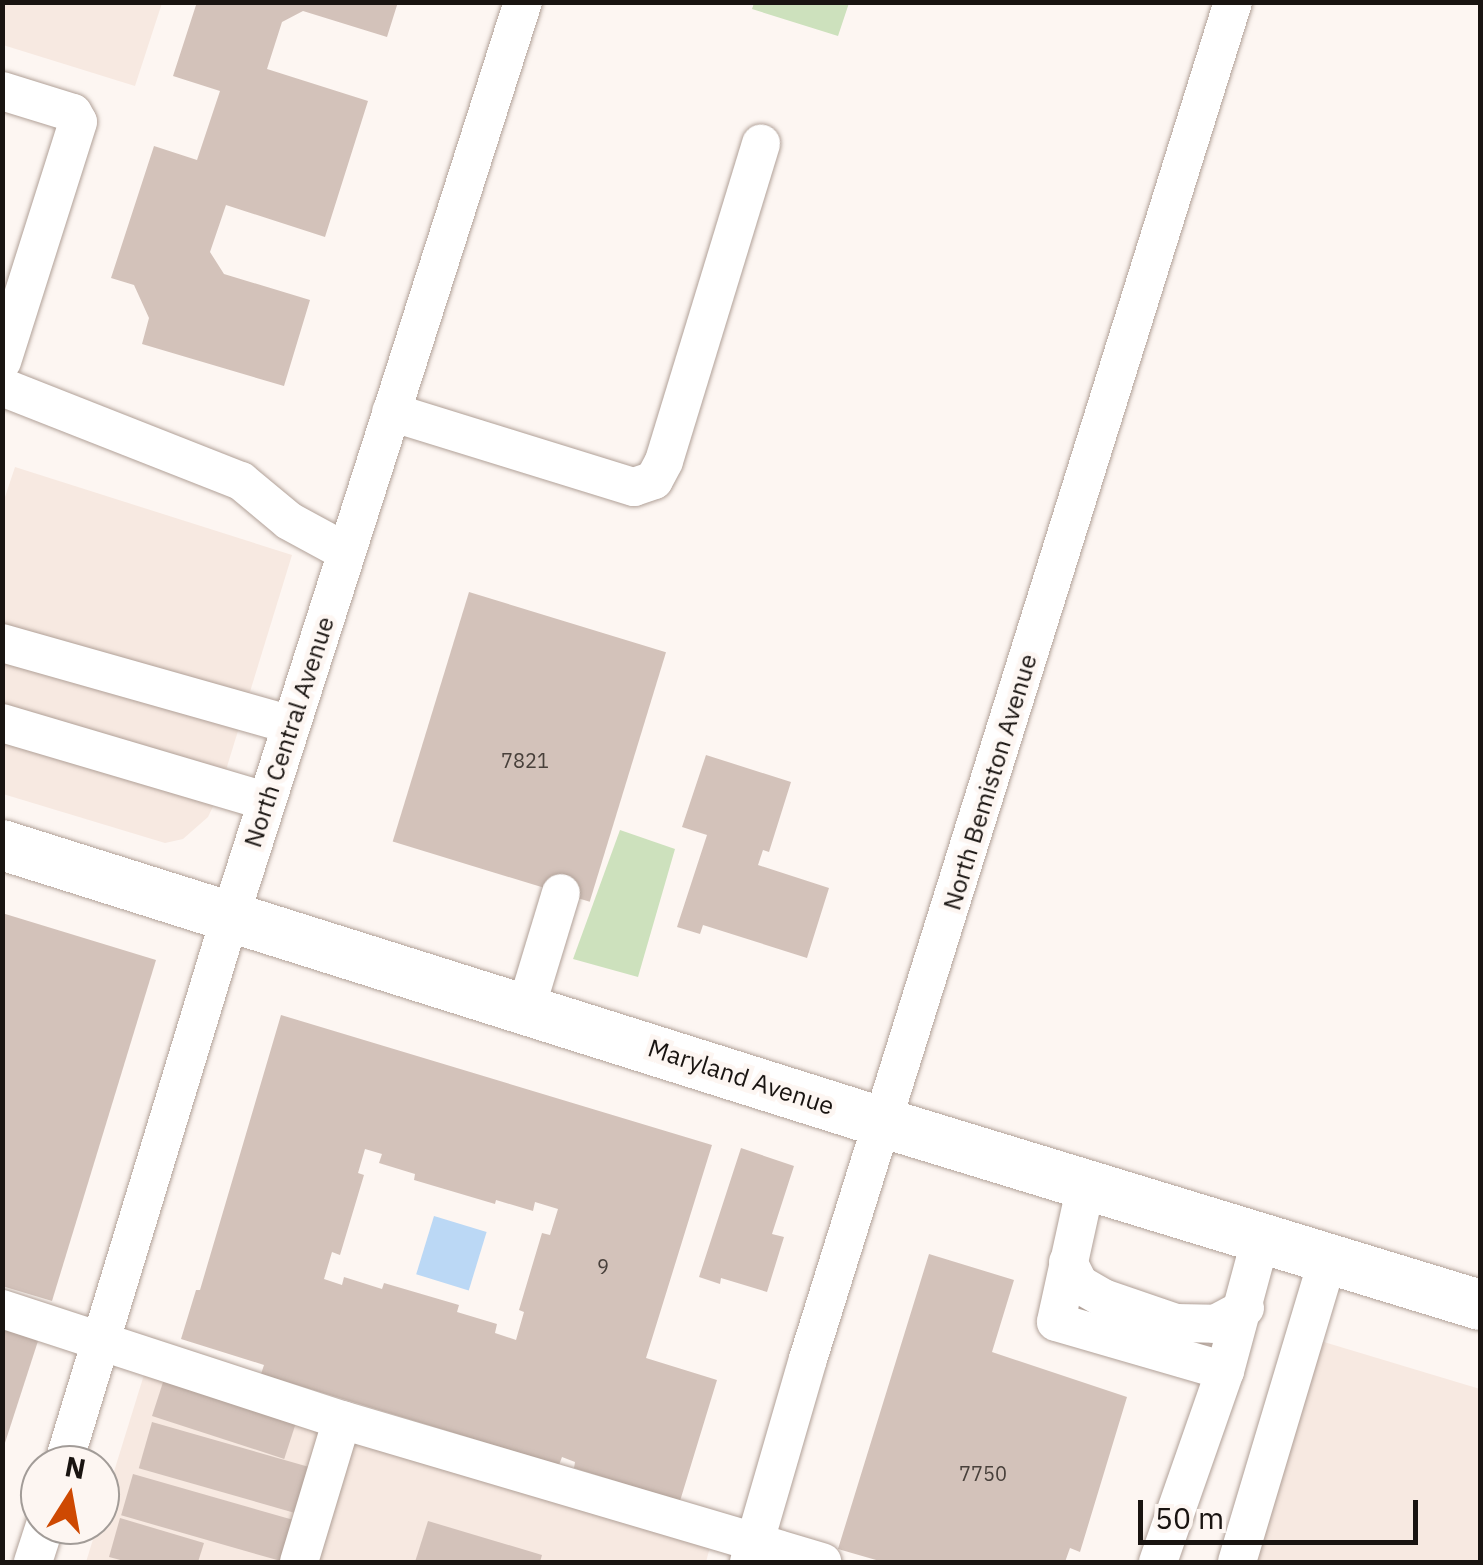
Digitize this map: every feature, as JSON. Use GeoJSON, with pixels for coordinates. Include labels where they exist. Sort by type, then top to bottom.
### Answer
{"type":"FeatureCollection","features":[{"type":"Feature","properties":{"kind":"main road","name":"Maryland Avenue"},"geometry":{"type":"LineString","coordinates":[[2,845],[884,1123],[1480,1305]]}},
{"type":"Feature","properties":{"kind":"street","name":"North Central Avenue"},"geometry":{"type":"LineString","coordinates":[[68,1445],[230,914],[523,2]]}},
{"type":"Feature","properties":{"kind":"street","name":"North Bemiston Avenue"},"geometry":{"type":"LineString","coordinates":[[752,1552],[1233,2]]}},
{"type":"Feature","properties":{"kind":"street"},"geometry":{"type":"LineString","coordinates":[[2,91],[73,113],[78,122],[2,361]]}},
{"type":"Feature","properties":{"kind":"street"},"geometry":{"type":"LineString","coordinates":[[392,412],[634,487],[654,480],[664,461],[761,143]]}},
{"type":"Feature","properties":{"kind":"street"},"geometry":{"type":"LineString","coordinates":[[2,387],[240,481],[289,522],[346,552]]}},
{"type":"Feature","properties":{"kind":"street"},"geometry":{"type":"LineString","coordinates":[[2,643],[291,725]]}},
{"type":"Feature","properties":{"kind":"street"},"geometry":{"type":"LineString","coordinates":[[2,723],[266,802]]}},
{"type":"Feature","properties":{"kind":"street"},"geometry":{"type":"LineString","coordinates":[[526,1008],[561,894]]}},
{"type":"Feature","properties":{"kind":"street"},"geometry":{"type":"LineString","coordinates":[[1086,1185],[1056,1322],[1225,1371]]}},
{"type":"Feature","properties":{"kind":"street"},"geometry":{"type":"LineString","coordinates":[[1158,1562],[1225,1371],[1261,1238]]}},
{"type":"Feature","properties":{"kind":"street"},"geometry":{"type":"LineString","coordinates":[[1237,1562],[1328,1259]]}},
{"type":"Feature","properties":{"kind":"street"},"geometry":{"type":"LineString","coordinates":[[1068,1262],[1079,1284],[1103,1298],[1176,1323],[1215,1324],[1244,1308]]}},
{"type":"Feature","properties":{"kind":"street"},"geometry":{"type":"LineString","coordinates":[[2,1308],[752,1552],[822,1562]]}},
{"type":"Feature","properties":{"kind":"street"},"geometry":{"type":"LineString","coordinates":[[300,1562],[342,1420]]}},
{"type":"Feature","properties":{"kind":"shaded area"},"geometry":{"type":"Polygon","coordinates":[[[2,3],[162,3],[135,86],[3,45],[2,3]]]}},
{"type":"Feature","properties":{"kind":"shaded area"},"geometry":{"type":"Polygon","coordinates":[[[15,467],[292,555],[218,796],[208,817],[183,839],[165,843],[3,794],[2,506],[15,467]]]}},
{"type":"Feature","properties":{"kind":"shaded area"},"geometry":{"type":"Polygon","coordinates":[[[1314,1339],[1480,1389],[1480,1562],[1246,1562],[1314,1339]]]}},
{"type":"Feature","properties":{"kind":"shaded area"},"geometry":{"type":"Polygon","coordinates":[[[147,1365],[711,1543],[706,1562],[86,1562],[91,1545],[120,1545],[120,1452],[147,1365]]]}},
{"type":"Feature","properties":{"kind":"green space"},"geometry":{"type":"Polygon","coordinates":[[[754,2],[849,3],[838,36],[752,9],[754,2]]]}},
{"type":"Feature","properties":{"kind":"green space"},"geometry":{"type":"Polygon","coordinates":[[[620,830],[675,849],[638,977],[573,959],[620,830]]]}},
{"type":"Feature","properties":{"kind":"water"},"geometry":{"type":"Polygon","coordinates":[[[434,1216],[487,1232],[469,1290],[416,1274],[434,1216]]]}},
{"type":"Feature","properties":{"kind":"building"},"geometry":{"type":"Polygon","coordinates":[[[197,2],[398,2],[387,37],[303,11],[282,22],[267,69],[368,101],[325,237],[226,205],[210,252],[224,274],[310,300],[284,386],[142,344],[149,318],[134,285],[111,278],[154,146],[197,160],[220,91],[173,76],[197,2]]]}},
{"type":"Feature","properties":{"kind":"building"},"geometry":{"type":"Polygon","coordinates":[[[469,592],[666,652],[590,902],[393,842],[469,592]]]}},
{"type":"Feature","properties":{"kind":"building"},"geometry":{"type":"Polygon","coordinates":[[[706,755],[791,782],[769,852],[763,850],[758,865],[829,888],[807,958],[703,925],[700,934],[677,927],[707,835],[682,827],[706,755]]]}},
{"type":"Feature","properties":{"kind":"building"},"geometry":{"type":"Polygon","coordinates":[[[2,913],[156,960],[52,1301],[2,1286],[2,913]]]}},
{"type":"Feature","properties":{"kind":"building"},"geometry":{"type":"Polygon","coordinates":[[[281,1015],[712,1145],[646,1358],[717,1380],[680,1501],[574,1468],[575,1462],[562,1457],[559,1465],[261,1374],[264,1365],[181,1339],[196,1290],[200,1290],[281,1015]],[[365,1149],[358,1173],[364,1175],[340,1255],[332,1252],[324,1279],[342,1285],[344,1277],[382,1289],[384,1283],[459,1305],[457,1312],[497,1324],[495,1333],[516,1340],[524,1312],[519,1310],[542,1233],[550,1235],[558,1209],[535,1202],[533,1211],[496,1200],[495,1204],[414,1180],[415,1174],[379,1163],[382,1154],[365,1149]]]}},
{"type":"Feature","properties":{"kind":"building"},"geometry":{"type":"Polygon","coordinates":[[[741,1148],[794,1166],[772,1234],[784,1237],[767,1292],[721,1278],[720,1284],[699,1277],[741,1148]]]}},
{"type":"Feature","properties":{"kind":"building"},"geometry":{"type":"Polygon","coordinates":[[[929,1254],[1014,1280],[992,1352],[1127,1397],[1080,1552],[1070,1548],[1065,1562],[883,1562],[838,1549],[929,1254]]]}},
{"type":"Feature","properties":{"kind":"building"},"geometry":{"type":"Polygon","coordinates":[[[2,1329],[38,1341],[3,1449],[2,1448],[2,1329]]]}},
{"type":"Feature","properties":{"kind":"building"},"geometry":{"type":"Polygon","coordinates":[[[165,1376],[297,1419],[284,1459],[152,1416],[165,1376]]]}},
{"type":"Feature","properties":{"kind":"building"},"geometry":{"type":"Polygon","coordinates":[[[152,1422],[313,1468],[299,1514],[139,1468],[152,1422]]]}},
{"type":"Feature","properties":{"kind":"building"},"geometry":{"type":"Polygon","coordinates":[[[133,1474],[294,1520],[282,1561],[121,1515],[133,1474]]]}},
{"type":"Feature","properties":{"kind":"building"},"geometry":{"type":"Polygon","coordinates":[[[120,1518],[204,1543],[198,1562],[128,1562],[109,1557],[112,1545],[120,1545],[120,1518]]]}},
{"type":"Feature","properties":{"kind":"building"},"geometry":{"type":"Polygon","coordinates":[[[428,1521],[542,1555],[540,1562],[415,1562],[428,1521]]]}}]}
